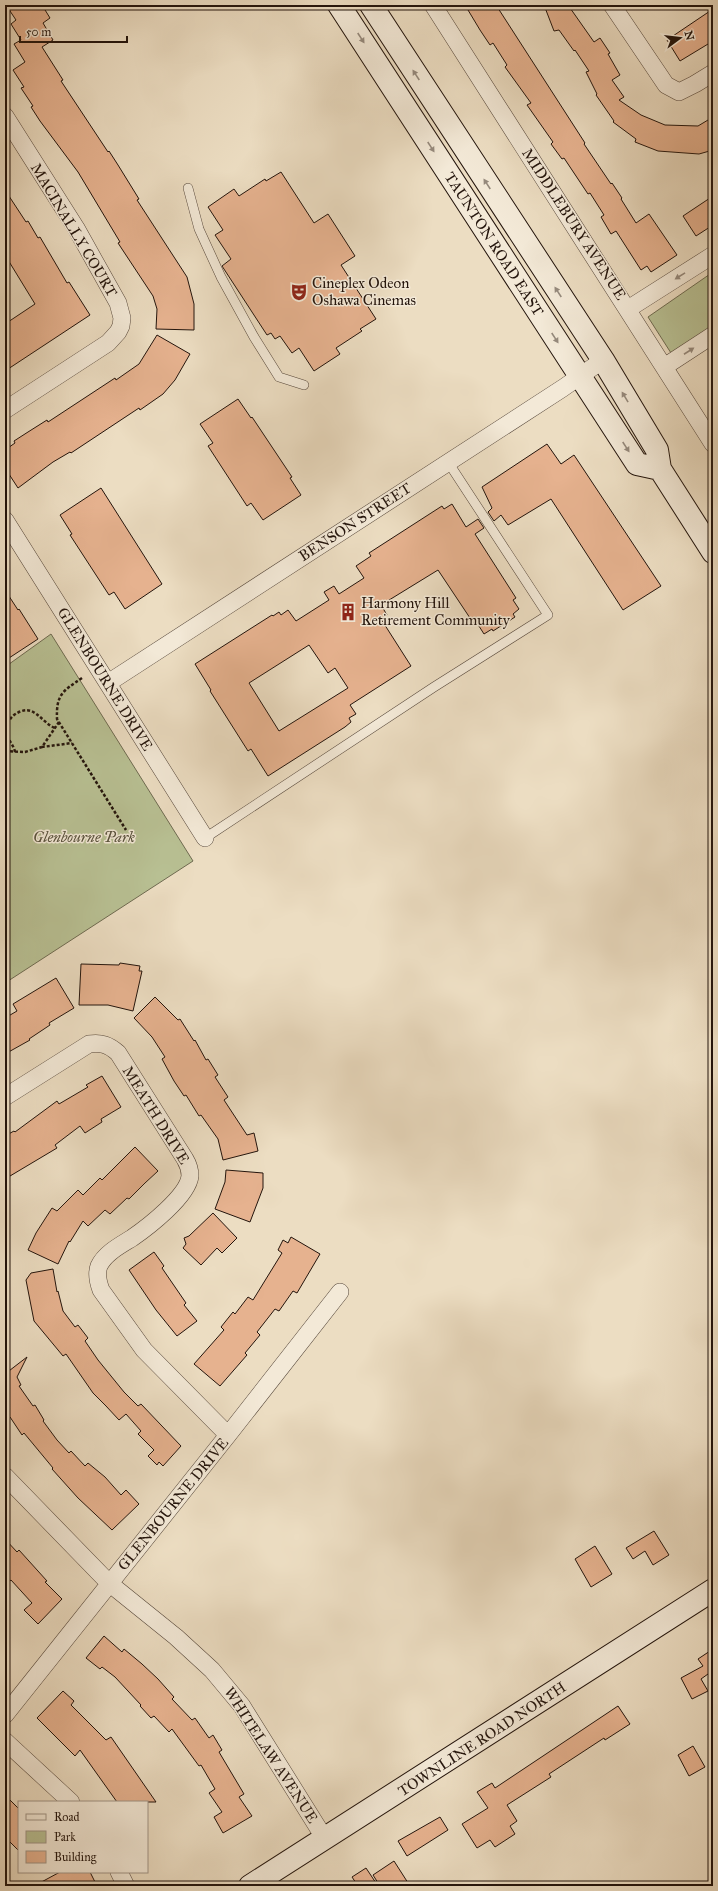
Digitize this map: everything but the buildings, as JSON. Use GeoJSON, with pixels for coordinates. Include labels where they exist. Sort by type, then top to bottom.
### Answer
{"type":"FeatureCollection","features":[{"type":"Feature","properties":{"kind":"main road","name":"TAUNTON ROAD EAST"},"geometry":{"type":"LineString","coordinates":[[339,5],[637,464],[660,469]]}},
{"type":"Feature","properties":{"kind":"main road","name":"TAUNTON ROAD EAST"},"geometry":{"type":"LineString","coordinates":[[371,5],[602,360],[657,450],[660,469],[713,552]]}},
{"type":"Feature","properties":{"kind":"main road","name":"TOWNLINE ROAD NORTH"},"geometry":{"type":"LineString","coordinates":[[250,1886],[713,1590]]}},
{"type":"Feature","properties":{"kind":"street","name":"MIDDLEBURY AVENUE"},"geometry":{"type":"LineString","coordinates":[[433,5],[713,444]]}},
{"type":"Feature","properties":{"kind":"street"},"geometry":{"type":"LineString","coordinates":[[612,5],[666,85],[679,92],[713,73]]}},
{"type":"Feature","properties":{"kind":"street","name":"MACINALLY COURT"},"geometry":{"type":"LineString","coordinates":[[5,116],[88,247],[118,303],[122,318],[118,332],[108,343],[5,410]]}},
{"type":"Feature","properties":{"kind":"street"},"geometry":{"type":"LineString","coordinates":[[628,309],[713,256]]}},
{"type":"Feature","properties":{"kind":"street"},"geometry":{"type":"LineString","coordinates":[[664,367],[713,335]]}},
{"type":"Feature","properties":{"kind":"street","name":"BENSON STREET"},"geometry":{"type":"LineString","coordinates":[[108,683],[580,376],[602,360]]}},
{"type":"Feature","properties":{"kind":"street","name":"GLENBOURNE DRIVE"},"geometry":{"type":"LineString","coordinates":[[5,520],[205,838]]}},
{"type":"Feature","properties":{"kind":"street","name":"MEATH DRIVE"},"geometry":{"type":"LineString","coordinates":[[5,1097],[89,1044],[95,1043],[107,1045],[118,1053],[185,1159],[190,1176],[186,1188],[182,1194],[156,1219],[103,1260],[98,1271],[99,1284],[118,1315],[148,1355],[228,1435]]}},
{"type":"Feature","properties":{"kind":"street","name":"GLENBOURNE DRIVE"},"geometry":{"type":"LineString","coordinates":[[5,1715],[340,1292]]}},
{"type":"Feature","properties":{"kind":"street","name":"WHITELAW AVENUE"},"geometry":{"type":"LineString","coordinates":[[5,1476],[109,1583],[176,1637],[212,1670],[227,1687],[254,1725],[325,1839]]}},
{"type":"Feature","properties":{"kind":"street"},"geometry":{"type":"LineString","coordinates":[[5,1740],[70,1801]]}},
{"type":"Feature","properties":{"kind":"street"},"geometry":{"type":"LineString","coordinates":[[120,1873],[126,1886]]}},
{"type":"Feature","properties":{"kind":"lane"},"geometry":{"type":"LineString","coordinates":[[188,188],[199,229],[221,277],[254,337],[279,377],[304,385]]}},
{"type":"Feature","properties":{"kind":"lane"},"geometry":{"type":"LineString","coordinates":[[205,838],[434,687],[548,615],[448,462]]}},
{"type":"Feature","properties":{"kind":"path"},"geometry":{"type":"LineString","coordinates":[[82,678],[65,689],[59,698],[57,719],[126,830]]}},
{"type":"Feature","properties":{"kind":"path"},"geometry":{"type":"LineString","coordinates":[[15,752],[7,732],[9,722],[15,715],[24,711],[32,712],[39,716],[48,726],[55,728]]}},
{"type":"Feature","properties":{"kind":"path"},"geometry":{"type":"LineString","coordinates":[[42,747],[59,722]]}},
{"type":"Feature","properties":{"kind":"path"},"geometry":{"type":"LineString","coordinates":[[5,751],[25,752],[42,747],[72,743]]}},
{"type":"Feature","properties":{"kind":"green space"},"geometry":{"type":"Polygon","coordinates":[[[713,272],[713,329],[671,353],[648,317],[713,272]]]}},
{"type":"Feature","properties":{"kind":"green space","name":"Glenbourne Park"},"geometry":{"type":"Polygon","coordinates":[[[51,634],[193,861],[5,983],[5,667],[51,634]]]}},
{"type":"Feature","properties":{"kind":"place","name":"Cineplex Odeon Oshawa Cinemas"},"geometry":{"type":"Point","coordinates":[299,292]}},
{"type":"Feature","properties":{"kind":"place","name":"Harmony Hill Retirement Community"},"geometry":{"type":"Point","coordinates":[348,612]}}]}
